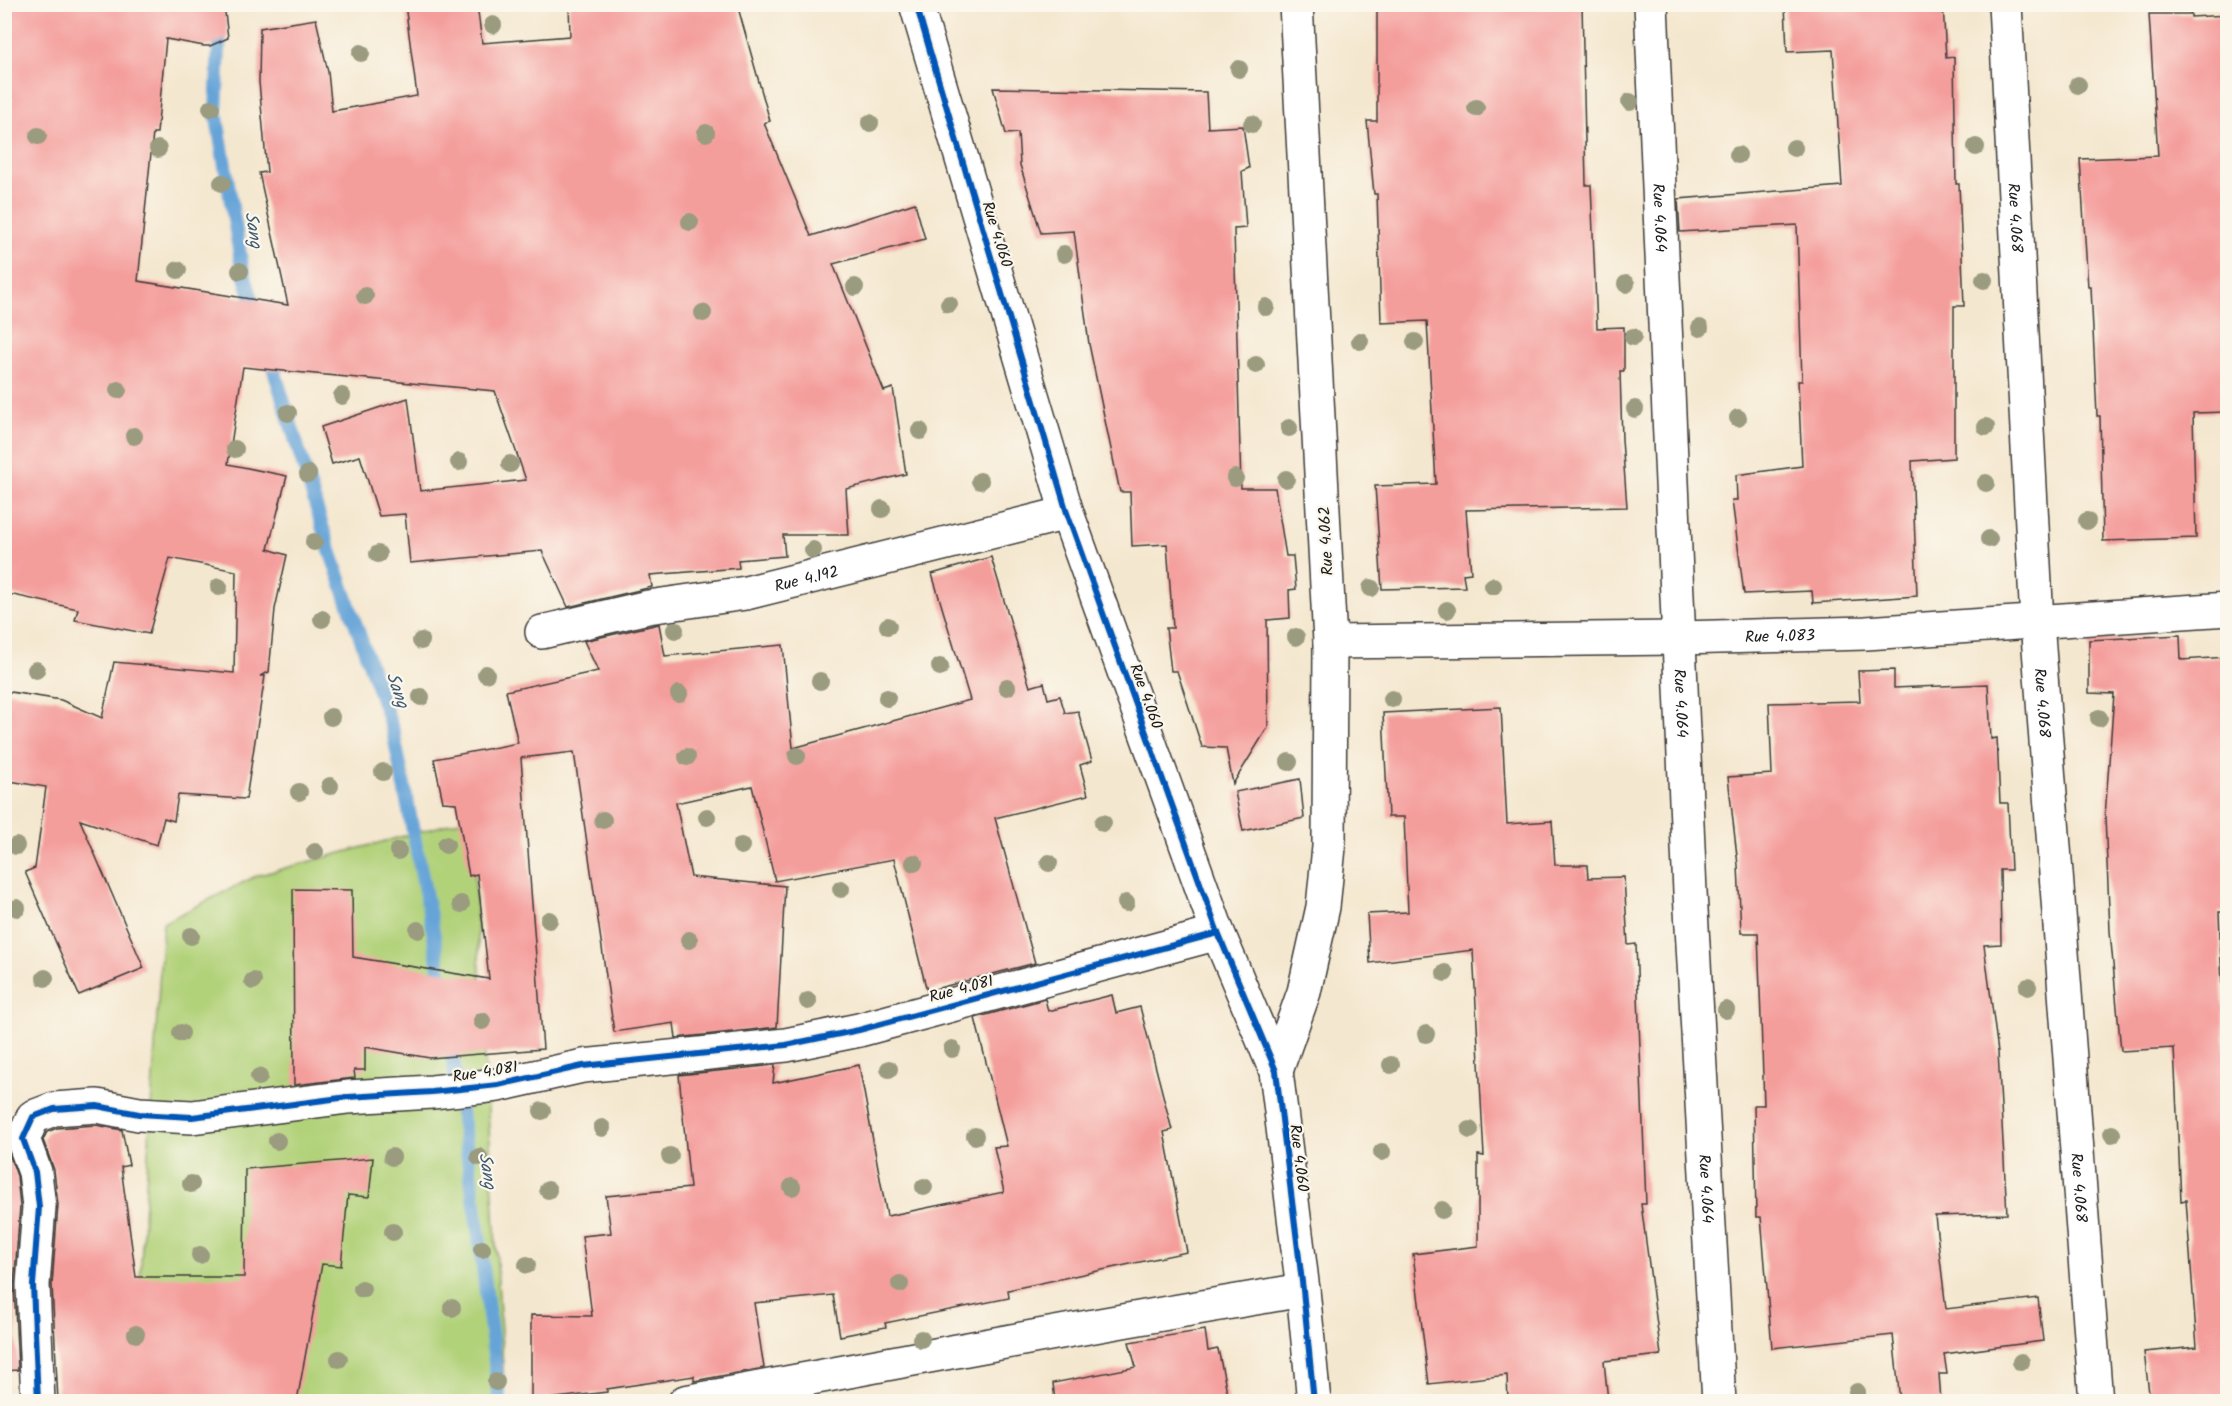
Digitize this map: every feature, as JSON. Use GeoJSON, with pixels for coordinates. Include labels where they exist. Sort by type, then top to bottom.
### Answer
{"type":"FeatureCollection","features":[{"type":"Feature","properties":{"kind":"street","name":"Rue 4.060"},"geometry":{"type":"LineString","coordinates":[[916,4],[1067,513],[1218,933],[1276,1071],[1314,1401]]}},
{"type":"Feature","properties":{"kind":"street","name":"Rue 4.062"},"geometry":{"type":"LineString","coordinates":[[1276,1071],[1304,992],[1323,907],[1329,847],[1330,642],[1296,4]]}},
{"type":"Feature","properties":{"kind":"street","name":"Rue 4.064"},"geometry":{"type":"LineString","coordinates":[[1651,4],[1690,904],[1719,1401]]}},
{"type":"Feature","properties":{"kind":"street","name":"Rue 4.068"},"geometry":{"type":"LineString","coordinates":[[2005,4],[2037,622],[2096,1401]]}},
{"type":"Feature","properties":{"kind":"street","name":"Rue 4.192"},"geometry":{"type":"LineString","coordinates":[[542,632],[648,607],[746,594],[1067,513]]}},
{"type":"Feature","properties":{"kind":"street","name":"Rue 4.083"},"geometry":{"type":"LineString","coordinates":[[1330,642],[1680,638],[1866,633],[2228,609]]}},
{"type":"Feature","properties":{"kind":"street","name":"Rue 4.081"},"geometry":{"type":"LineString","coordinates":[[38,1401],[33,1285],[39,1207],[35,1172],[23,1138],[33,1117],[54,1109],[97,1106],[139,1114],[192,1117],[348,1097],[498,1085],[583,1066],[786,1045],[860,1030],[1218,933]]}},
{"type":"Feature","properties":{"kind":"street"},"geometry":{"type":"LineString","coordinates":[[685,1401],[1038,1335],[1303,1290]]}},
{"type":"Feature","properties":{"kind":"green space"},"geometry":{"type":"Polygon","coordinates":[[[471,818],[505,1401],[132,1402],[163,923],[256,876],[471,818]]]}},
{"type":"Feature","properties":{"kind":"building"},"geometry":{"type":"Polygon","coordinates":[[[4,4],[224,4],[228,38],[210,46],[166,39],[157,133],[153,133],[138,281],[288,305],[259,173],[267,172],[259,82],[260,28],[316,19],[328,72],[332,111],[417,96],[405,4],[477,4],[482,43],[570,36],[569,4],[737,4],[770,121],[764,123],[811,236],[915,203],[925,239],[833,264],[884,391],[893,388],[906,474],[846,489],[849,535],[783,535],[785,556],[738,560],[739,568],[650,575],[652,587],[568,607],[542,551],[410,563],[405,514],[379,516],[360,456],[332,464],[321,427],[408,398],[420,491],[526,480],[495,391],[243,367],[228,464],[287,476],[268,549],[287,555],[275,609],[269,672],[260,676],[265,676],[246,799],[178,795],[174,821],[164,818],[157,845],[80,820],[144,968],[79,995],[25,872],[35,868],[46,787],[4,780],[4,691],[61,700],[102,718],[114,662],[234,673],[236,571],[170,558],[149,634],[75,620],[78,609],[4,593],[4,158],[12,97],[4,96],[4,4]]]}},
{"type":"Feature","properties":{"kind":"building"},"geometry":{"type":"Polygon","coordinates":[[[1377,4],[1582,4],[1586,185],[1591,185],[1597,328],[1624,327],[1624,371],[1620,371],[1627,507],[1466,510],[1471,573],[1463,574],[1465,587],[1382,589],[1375,486],[1436,484],[1427,321],[1381,323],[1377,194],[1374,194],[1367,121],[1377,121],[1377,4]]]}},
{"type":"Feature","properties":{"kind":"building"},"geometry":{"type":"Polygon","coordinates":[[[1785,4],[1943,4],[1946,58],[1954,57],[1956,184],[1959,184],[1964,306],[1954,306],[1954,458],[1912,461],[1917,596],[1813,603],[1812,591],[1744,594],[1732,500],[1737,500],[1736,475],[1802,466],[1798,381],[1802,381],[1797,225],[1680,232],[1678,199],[1842,186],[1833,50],[1787,52],[1785,4]]]}},
{"type":"Feature","properties":{"kind":"building"},"geometry":{"type":"Polygon","coordinates":[[[2149,14],[2191,14],[2191,17],[2228,15],[2228,412],[2193,413],[2196,538],[2103,541],[2100,416],[2097,416],[2091,287],[2088,287],[2080,159],[2158,156],[2149,14]]]}},
{"type":"Feature","properties":{"kind":"building"},"geometry":{"type":"Polygon","coordinates":[[[993,88],[1206,92],[1208,128],[1243,126],[1249,168],[1242,171],[1246,228],[1234,229],[1241,488],[1275,488],[1286,556],[1293,556],[1296,589],[1289,590],[1290,618],[1267,620],[1268,727],[1233,784],[1226,748],[1202,747],[1177,671],[1171,671],[1166,628],[1173,628],[1167,544],[1132,546],[1130,492],[1120,492],[1089,344],[1074,231],[1041,233],[1020,165],[1018,133],[1006,134],[993,88]]]}},
{"type":"Feature","properties":{"kind":"building"},"geometry":{"type":"Polygon","coordinates":[[[991,557],[1030,687],[1044,683],[1048,699],[1060,696],[1065,713],[1078,711],[1092,761],[1080,765],[1088,795],[995,818],[1035,963],[927,991],[894,859],[775,881],[752,786],[676,803],[691,877],[785,886],[777,1027],[676,1038],[674,1023],[614,1032],[574,752],[521,758],[543,1049],[430,1058],[365,1047],[365,1070],[354,1070],[355,1078],[294,1085],[293,889],[352,890],[353,957],[489,979],[477,874],[469,876],[456,803],[443,802],[434,759],[518,743],[506,691],[598,671],[584,641],[659,624],[665,656],[783,645],[793,748],[970,700],[932,574],[991,557]]]}},
{"type":"Feature","properties":{"kind":"building"},"geometry":{"type":"Polygon","coordinates":[[[2180,635],[2181,660],[2228,657],[2228,912],[2219,912],[2225,1058],[2228,1058],[2228,1401],[2150,1401],[2144,1352],[2197,1347],[2186,1200],[2181,1201],[2174,1048],[2121,1051],[2110,931],[2105,817],[2114,694],[2089,693],[2089,640],[2180,635]]]}},
{"type":"Feature","properties":{"kind":"building"},"geometry":{"type":"Polygon","coordinates":[[[1894,670],[1894,688],[1988,684],[1991,739],[1997,738],[2000,803],[2008,803],[2011,870],[2000,870],[2001,944],[1984,945],[1998,1052],[2007,1214],[1935,1216],[1946,1309],[2038,1298],[2043,1341],[1944,1354],[1947,1374],[1939,1374],[1941,1401],[1900,1401],[1893,1335],[1772,1348],[1761,1217],[1756,1217],[1754,1105],[1764,1105],[1758,933],[1741,933],[1738,865],[1728,777],[1772,774],[1769,703],[1860,701],[1858,671],[1894,670]]]}},
{"type":"Feature","properties":{"kind":"building"},"geometry":{"type":"Polygon","coordinates":[[[1501,707],[1507,824],[1552,821],[1555,865],[1587,865],[1588,878],[1624,877],[1628,945],[1636,944],[1646,1204],[1641,1204],[1661,1355],[1604,1361],[1608,1401],[1508,1401],[1507,1375],[1429,1384],[1413,1254],[1478,1246],[1478,1155],[1484,1156],[1473,950],[1370,963],[1367,914],[1408,912],[1404,817],[1388,817],[1383,713],[1501,707]]]}},
{"type":"Feature","properties":{"kind":"building"},"geometry":{"type":"Polygon","coordinates":[[[1300,779],[1304,818],[1243,831],[1235,792],[1300,779]]]}},
{"type":"Feature","properties":{"kind":"building"},"geometry":{"type":"Polygon","coordinates":[[[1112,995],[1116,1013],[1140,1007],[1172,1130],[1164,1132],[1187,1252],[1008,1290],[1009,1298],[885,1323],[886,1327],[840,1336],[833,1295],[754,1303],[764,1368],[694,1381],[694,1376],[607,1389],[607,1392],[531,1401],[531,1315],[592,1316],[582,1236],[611,1233],[606,1196],[690,1188],[679,1075],[775,1065],[773,1083],[859,1065],[887,1216],[1004,1192],[994,1147],[1007,1146],[975,1018],[1045,999],[1048,1011],[1112,995]]]}},
{"type":"Feature","properties":{"kind":"building"},"geometry":{"type":"Polygon","coordinates":[[[96,1125],[122,1130],[129,1165],[121,1167],[136,1277],[244,1277],[245,1169],[373,1158],[369,1197],[348,1195],[341,1266],[322,1264],[297,1401],[58,1401],[52,1285],[58,1205],[54,1170],[43,1140],[47,1132],[57,1128],[96,1125]]]}},
{"type":"Feature","properties":{"kind":"building"},"geometry":{"type":"Polygon","coordinates":[[[5,1142],[17,1176],[20,1207],[14,1286],[18,1370],[4,1371],[5,1142]]]}},
{"type":"Feature","properties":{"kind":"building"},"geometry":{"type":"Polygon","coordinates":[[[1205,1330],[1208,1351],[1218,1349],[1229,1401],[1055,1401],[1053,1383],[1136,1367],[1129,1342],[1205,1330]]]}},
{"type":"Feature","properties":{"kind":"waterway","name":"Sang"},"geometry":{"type":"LineString","coordinates":[[220,24],[216,112],[242,267],[257,316]]}},
{"type":"Feature","properties":{"kind":"waterway","name":"Sang"},"geometry":{"type":"LineString","coordinates":[[269,354],[328,545],[393,731],[434,936],[442,988]]}},
{"type":"Feature","properties":{"kind":"waterway","name":"Sang"},"geometry":{"type":"LineString","coordinates":[[450,1040],[475,1205],[500,1402]]}},
{"type":"Feature","properties":{"kind":"cycle path"},"geometry":{"type":"LineString","coordinates":[[916,4],[1067,513],[1218,933],[1276,1071],[1303,1290],[1314,1402]]}},
{"type":"Feature","properties":{"kind":"cycle path"},"geometry":{"type":"LineString","coordinates":[[38,1402],[33,1285],[39,1207],[35,1172],[23,1139],[33,1117],[54,1109],[97,1106],[139,1114],[192,1117],[348,1097],[498,1085],[583,1066],[786,1045],[859,1030],[1218,933]]}}]}
